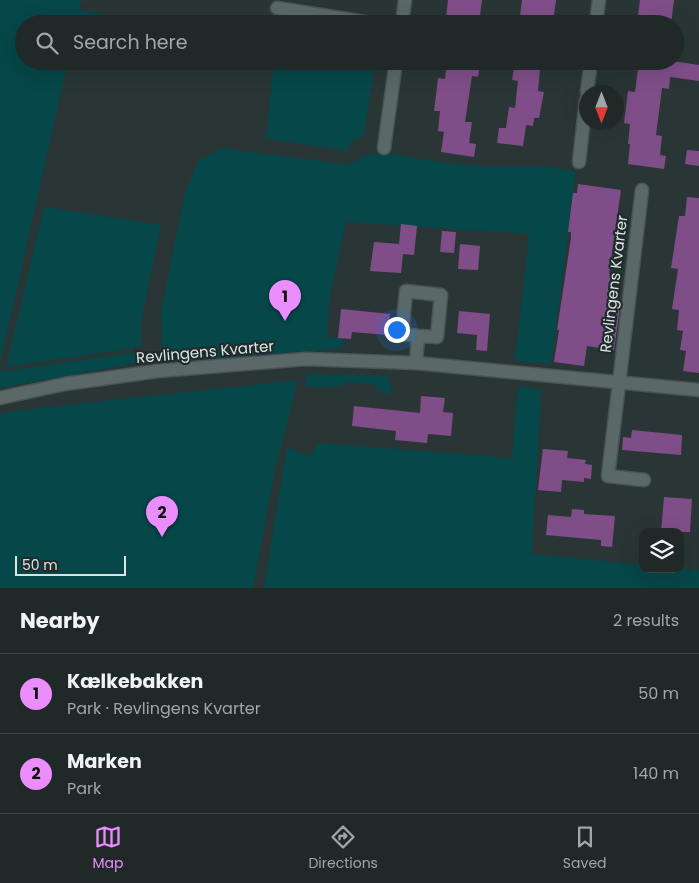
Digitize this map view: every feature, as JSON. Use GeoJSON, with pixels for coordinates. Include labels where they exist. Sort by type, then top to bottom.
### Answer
{"type":"FeatureCollection","features":[{"type":"Feature","properties":{"kind":"street"},"geometry":{"type":"LineString","coordinates":[[403,15],[405,0]]}},
{"type":"Feature","properties":{"kind":"street"},"geometry":{"type":"LineString","coordinates":[[597,15],[599,0]]}},
{"type":"Feature","properties":{"kind":"street"},"geometry":{"type":"LineString","coordinates":[[277,8],[321,15]]}},
{"type":"Feature","properties":{"kind":"street"},"geometry":{"type":"LineString","coordinates":[[384,148],[395,70]]}},
{"type":"Feature","properties":{"kind":"street"},"geometry":{"type":"LineString","coordinates":[[589,85],[590,70]]}},
{"type":"Feature","properties":{"kind":"street"},"geometry":{"type":"LineString","coordinates":[[579,162],[583,130]]}},
{"type":"Feature","properties":{"kind":"street","name":"Revlingens Kvarter"},"geometry":{"type":"LineString","coordinates":[[642,190],[608,476],[644,480]]}},
{"type":"Feature","properties":{"kind":"street"},"geometry":{"type":"LineString","coordinates":[[416,364],[418,336]]}},
{"type":"Feature","properties":{"kind":"street","name":"Revlingens Kvarter"},"geometry":{"type":"LineString","coordinates":[[0,398],[65,384],[158,371],[306,359],[416,364],[699,390]]}},
{"type":"Feature","properties":{"kind":"shaded area"},"geometry":{"type":"Polygon","coordinates":[[[0,0],[81,0],[80,10],[108,15],[15,15],[15,70],[66,70],[0,364],[0,0]]]}},
{"type":"Feature","properties":{"kind":"shaded area"},"geometry":{"type":"Polygon","coordinates":[[[279,12],[296,15],[279,15],[279,12]]]}},
{"type":"Feature","properties":{"kind":"shaded area"},"geometry":{"type":"Polygon","coordinates":[[[273,70],[374,70],[364,136],[349,142],[349,151],[266,139],[273,70]]]}},
{"type":"Feature","properties":{"kind":"shaded area"},"geometry":{"type":"Polygon","coordinates":[[[222,148],[350,165],[364,156],[384,152],[425,160],[475,166],[543,166],[576,171],[551,364],[515,361],[529,234],[346,222],[330,296],[327,337],[344,338],[343,348],[165,363],[162,346],[161,310],[185,193],[198,161],[222,148]]]}},
{"type":"Feature","properties":{"kind":"shaded area"},"geometry":{"type":"Polygon","coordinates":[[[44,207],[161,225],[141,322],[141,347],[6,367],[44,207]]]}},
{"type":"Feature","properties":{"kind":"shaded area"},"geometry":{"type":"Polygon","coordinates":[[[144,351],[144,362],[0,388],[0,372],[144,351]]]}},
{"type":"Feature","properties":{"kind":"shaded area"},"geometry":{"type":"Polygon","coordinates":[[[307,374],[388,376],[393,395],[377,391],[374,384],[345,382],[338,387],[305,387],[307,374]]]}},
{"type":"Feature","properties":{"kind":"shaded area"},"geometry":{"type":"Polygon","coordinates":[[[298,380],[275,469],[253,588],[0,588],[0,415],[12,411],[298,380]]]}},
{"type":"Feature","properties":{"kind":"shaded area"},"geometry":{"type":"Polygon","coordinates":[[[518,387],[541,389],[532,554],[639,565],[639,573],[684,573],[684,568],[699,570],[699,588],[264,588],[287,447],[310,457],[318,443],[512,458],[518,387]]]}},
{"type":"Feature","properties":{"kind":"building"},"geometry":{"type":"Polygon","coordinates":[[[448,0],[482,0],[480,15],[446,15],[448,0]]]}},
{"type":"Feature","properties":{"kind":"building"},"geometry":{"type":"Polygon","coordinates":[[[522,0],[556,0],[554,15],[520,15],[522,0]]]}},
{"type":"Feature","properties":{"kind":"building"},"geometry":{"type":"Polygon","coordinates":[[[640,0],[674,0],[672,15],[638,15],[640,0]]]}},
{"type":"Feature","properties":{"kind":"building"},"geometry":{"type":"Polygon","coordinates":[[[684,63],[699,65],[699,81],[670,77],[669,89],[662,88],[656,135],[662,136],[660,155],[666,156],[664,169],[628,164],[630,124],[624,123],[628,91],[635,92],[638,70],[684,70],[684,63]]]}},
{"type":"Feature","properties":{"kind":"building"},"geometry":{"type":"Polygon","coordinates":[[[446,70],[479,70],[478,77],[472,76],[465,122],[472,122],[469,143],[476,144],[474,157],[441,152],[444,132],[438,131],[440,111],[434,111],[438,78],[445,79],[446,70]]]}},
{"type":"Feature","properties":{"kind":"building"},"geometry":{"type":"Polygon","coordinates":[[[514,70],[540,70],[538,91],[544,92],[539,118],[534,118],[533,126],[526,125],[523,146],[497,143],[499,128],[506,128],[509,107],[515,108],[518,81],[512,80],[514,70]]]}},
{"type":"Feature","properties":{"kind":"building"},"geometry":{"type":"Polygon","coordinates":[[[687,150],[699,151],[699,166],[685,164],[687,150]]]}},
{"type":"Feature","properties":{"kind":"building"},"geometry":{"type":"Polygon","coordinates":[[[578,184],[621,190],[609,274],[615,275],[612,306],[620,307],[614,350],[587,346],[584,366],[554,362],[571,238],[571,232],[568,232],[573,193],[577,193],[578,184]]]}},
{"type":"Feature","properties":{"kind":"building"},"geometry":{"type":"Polygon","coordinates":[[[687,197],[699,198],[699,373],[683,371],[686,351],[680,350],[683,331],[677,330],[679,310],[672,309],[678,269],[671,268],[679,216],[685,216],[687,197]]]}},
{"type":"Feature","properties":{"kind":"building"},"geometry":{"type":"Polygon","coordinates":[[[401,224],[417,226],[414,255],[403,254],[401,273],[370,271],[374,242],[399,244],[401,224]]]}},
{"type":"Feature","properties":{"kind":"building"},"geometry":{"type":"Polygon","coordinates":[[[442,231],[456,232],[454,253],[440,252],[442,231]]]}},
{"type":"Feature","properties":{"kind":"building"},"geometry":{"type":"Polygon","coordinates":[[[460,244],[480,246],[478,270],[458,269],[460,244]]]}},
{"type":"Feature","properties":{"kind":"building"},"geometry":{"type":"Polygon","coordinates":[[[341,309],[390,314],[388,335],[352,332],[351,339],[338,338],[341,309]]]}},
{"type":"Feature","properties":{"kind":"building"},"geometry":{"type":"Polygon","coordinates":[[[459,311],[490,314],[487,351],[476,350],[477,335],[457,333],[459,311]]]}},
{"type":"Feature","properties":{"kind":"building"},"geometry":{"type":"Polygon","coordinates":[[[421,396],[445,398],[443,412],[453,413],[451,436],[428,434],[427,443],[395,440],[396,431],[352,426],[354,406],[420,413],[421,396]]]}},
{"type":"Feature","properties":{"kind":"building"},"geometry":{"type":"Polygon","coordinates":[[[632,430],[682,435],[681,455],[622,450],[623,437],[631,438],[632,430]]]}},
{"type":"Feature","properties":{"kind":"building"},"geometry":{"type":"Polygon","coordinates":[[[543,449],[568,451],[567,458],[586,460],[585,464],[592,465],[591,479],[584,478],[584,482],[562,480],[561,492],[538,490],[543,449]]]}},
{"type":"Feature","properties":{"kind":"building"},"geometry":{"type":"Polygon","coordinates":[[[664,497],[692,499],[690,532],[684,532],[684,528],[661,528],[664,497]]]}},
{"type":"Feature","properties":{"kind":"building"},"geometry":{"type":"Polygon","coordinates":[[[572,509],[584,510],[584,514],[615,516],[612,547],[601,546],[601,540],[546,535],[548,515],[571,517],[572,509]]]}},
{"type":"Feature","properties":{"kind":"place","name":"Kælkebakken"},"geometry":{"type":"Point","coordinates":[285,321]}},
{"type":"Feature","properties":{"kind":"place","name":"Marken"},"geometry":{"type":"Point","coordinates":[162,537]}}]}
